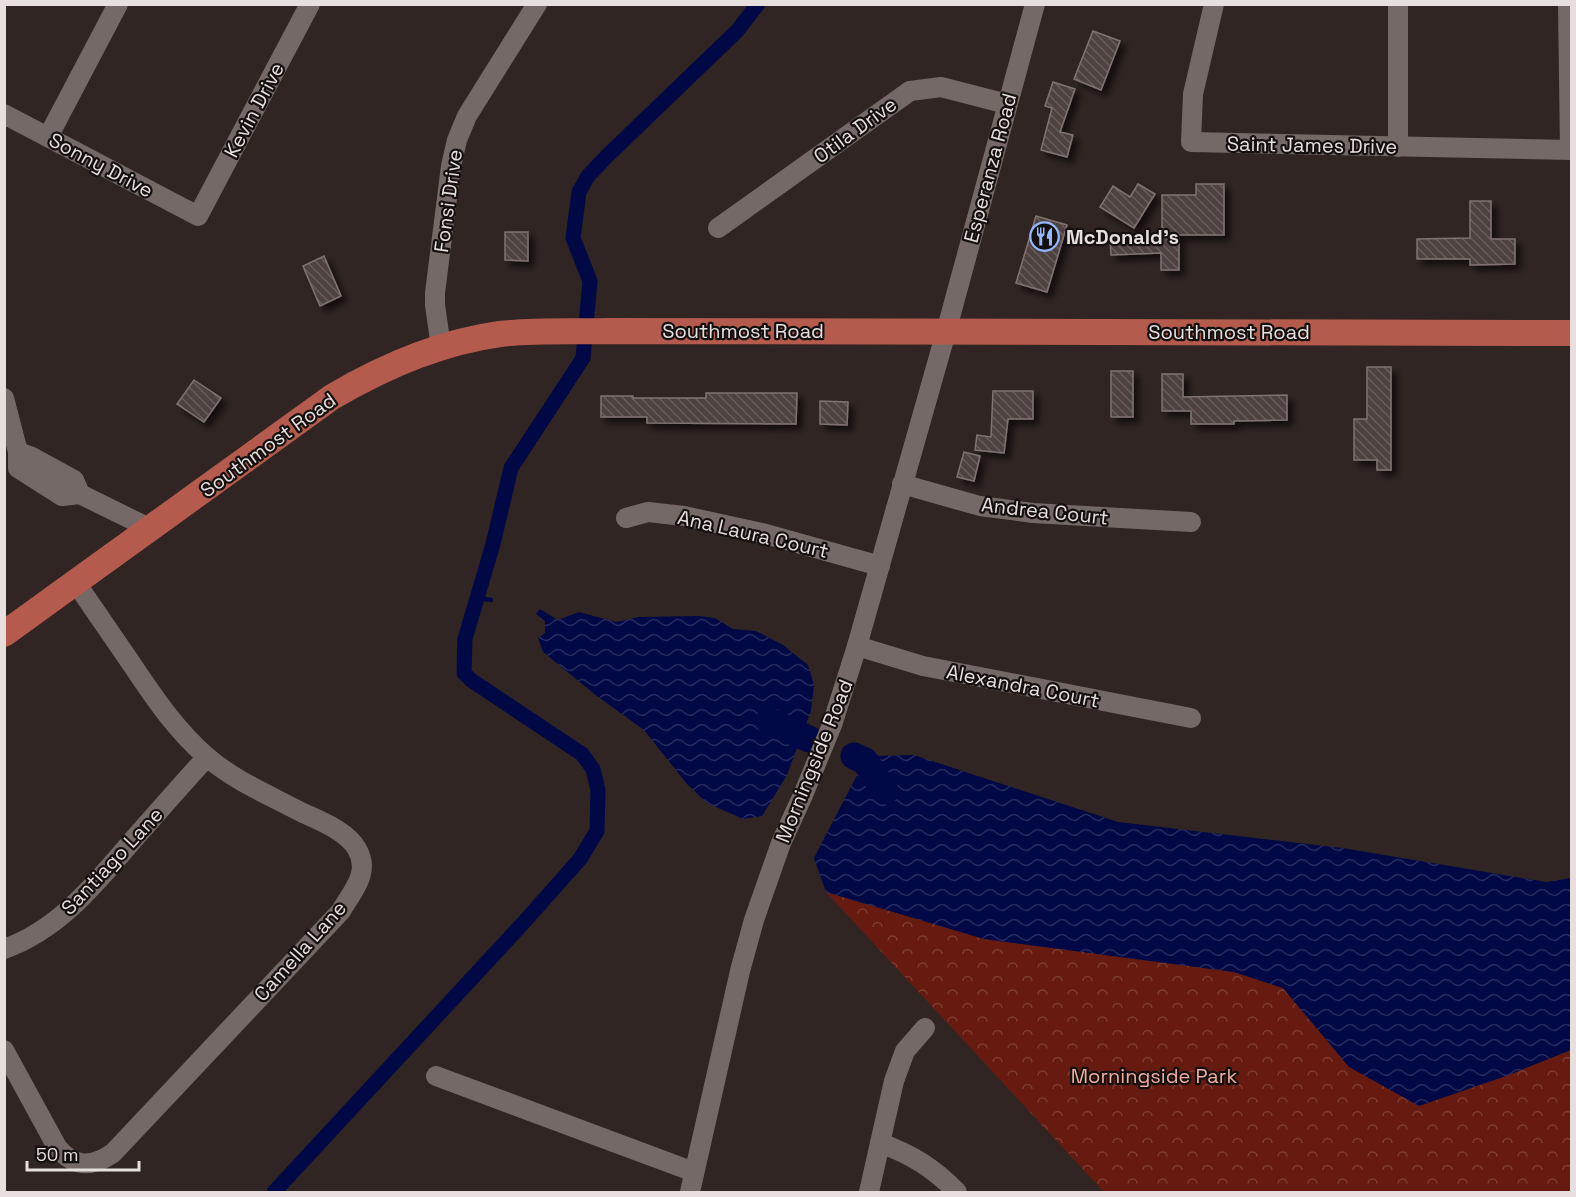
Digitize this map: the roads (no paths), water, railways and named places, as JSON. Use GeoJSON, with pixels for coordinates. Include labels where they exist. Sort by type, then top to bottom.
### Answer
{"type":"FeatureCollection","features":[{"type":"Feature","properties":{"kind":"main road","name":"Southmost Road"},"geometry":{"type":"LineString","coordinates":[[6,630],[76,583],[332,397],[361,380],[441,347],[500,334],[606,331],[1572,333]]}},
{"type":"Feature","properties":{"kind":"street"},"geometry":{"type":"LineString","coordinates":[[48,137],[118,4]]}},
{"type":"Feature","properties":{"kind":"street","name":"Kevin Drive"},"geometry":{"type":"LineString","coordinates":[[198,216],[310,4]]}},
{"type":"Feature","properties":{"kind":"street","name":"Fonsi Drive"},"geometry":{"type":"LineString","coordinates":[[441,347],[435,293],[451,165],[457,140],[467,116],[537,4]]}},
{"type":"Feature","properties":{"kind":"street","name":"Esperanza Road"},"geometry":{"type":"LineString","coordinates":[[946,332],[1035,4]]}},
{"type":"Feature","properties":{"kind":"street","name":"Saint James Drive"},"geometry":{"type":"LineString","coordinates":[[1214,4],[1193,94],[1191,142],[1571,150]]}},
{"type":"Feature","properties":{"kind":"street"},"geometry":{"type":"LineString","coordinates":[[1398,4],[1398,147]]}},
{"type":"Feature","properties":{"kind":"street"},"geometry":{"type":"LineString","coordinates":[[1569,4],[1571,150]]}},
{"type":"Feature","properties":{"kind":"street","name":"Otila Drive"},"geometry":{"type":"LineString","coordinates":[[718,228],[910,91],[941,87],[1007,104]]}},
{"type":"Feature","properties":{"kind":"street","name":"Sonny Drive"},"geometry":{"type":"LineString","coordinates":[[4,114],[198,216]]}},
{"type":"Feature","properties":{"kind":"street","name":"Morningside Road"},"geometry":{"type":"LineString","coordinates":[[690,1192],[740,971],[754,920],[781,843],[832,725],[857,646],[946,332]]}},
{"type":"Feature","properties":{"kind":"street"},"geometry":{"type":"LineString","coordinates":[[4,398],[18,452],[18,468],[48,477],[62,496],[80,494],[151,529]]}},
{"type":"Feature","properties":{"kind":"street","name":"Andrea Court"},"geometry":{"type":"LineString","coordinates":[[902,483],[980,506],[1091,518],[1191,522]]}},
{"type":"Feature","properties":{"kind":"street","name":"Ana Laura Court"},"geometry":{"type":"LineString","coordinates":[[626,518],[648,512],[684,516],[762,533],[880,566]]}},
{"type":"Feature","properties":{"kind":"street","name":"Camella Lane"},"geometry":{"type":"LineString","coordinates":[[4,1050],[57,1147],[64,1155],[83,1164],[94,1164],[104,1160],[341,911],[358,885],[362,874],[362,862],[351,840],[240,780],[188,739],[163,710],[76,583]]}},
{"type":"Feature","properties":{"kind":"street","name":"Alexandra Court"},"geometry":{"type":"LineString","coordinates":[[857,646],[923,666],[1191,718]]}},
{"type":"Feature","properties":{"kind":"street","name":"Santiago Lane"},"geometry":{"type":"LineString","coordinates":[[4,949],[45,929],[70,908],[107,870],[207,756]]}},
{"type":"Feature","properties":{"kind":"street"},"geometry":{"type":"LineString","coordinates":[[869,1192],[894,1081],[905,1051],[925,1028]]}},
{"type":"Feature","properties":{"kind":"street"},"geometry":{"type":"LineString","coordinates":[[436,1076],[694,1172]]}},
{"type":"Feature","properties":{"kind":"street"},"geometry":{"type":"LineString","coordinates":[[880,1143],[916,1158],[957,1192]]}},
{"type":"Feature","properties":{"kind":"water"},"geometry":{"type":"Polygon","coordinates":[[[540,609],[558,620],[579,612],[616,622],[639,617],[715,618],[733,629],[756,631],[783,645],[808,665],[814,685],[811,711],[787,775],[762,816],[743,819],[707,803],[687,784],[644,730],[597,696],[543,652],[538,638],[545,633],[545,621],[536,614],[540,609]]]}},
{"type":"Feature","properties":{"kind":"water"},"geometry":{"type":"Polygon","coordinates":[[[914,755],[1118,822],[1342,848],[1546,882],[1571,878],[1571,1050],[1506,1076],[1419,1106],[1349,1067],[1283,988],[1234,972],[984,939],[826,892],[814,858],[867,756],[914,755]]]}},
{"type":"Feature","properties":{"kind":"waterway"},"geometry":{"type":"LineString","coordinates":[[274,1192],[525,921],[580,859],[597,831],[598,790],[593,769],[582,754],[471,680],[464,673],[465,639],[493,544],[511,468],[583,358],[590,281],[573,238],[579,192],[588,176],[607,156],[737,31],[758,4]]}},
{"type":"Feature","properties":{"kind":"waterway"},"geometry":{"type":"LineString","coordinates":[[477,598],[491,600]]}},
{"type":"Feature","properties":{"kind":"waterway"},"geometry":{"type":"LineString","coordinates":[[769,721],[809,739]]}},
{"type":"Feature","properties":{"kind":"waterway"},"geometry":{"type":"LineString","coordinates":[[854,756],[865,761],[885,791]]}},
{"type":"Feature","properties":{"kind":"place","name":"McDonald's"},"geometry":{"type":"Point","coordinates":[1045,237]}},
{"type":"Feature","properties":{"kind":"park label","name":"Morningside Park"},"geometry":{"type":"Point","coordinates":[1154,1076]}}]}
